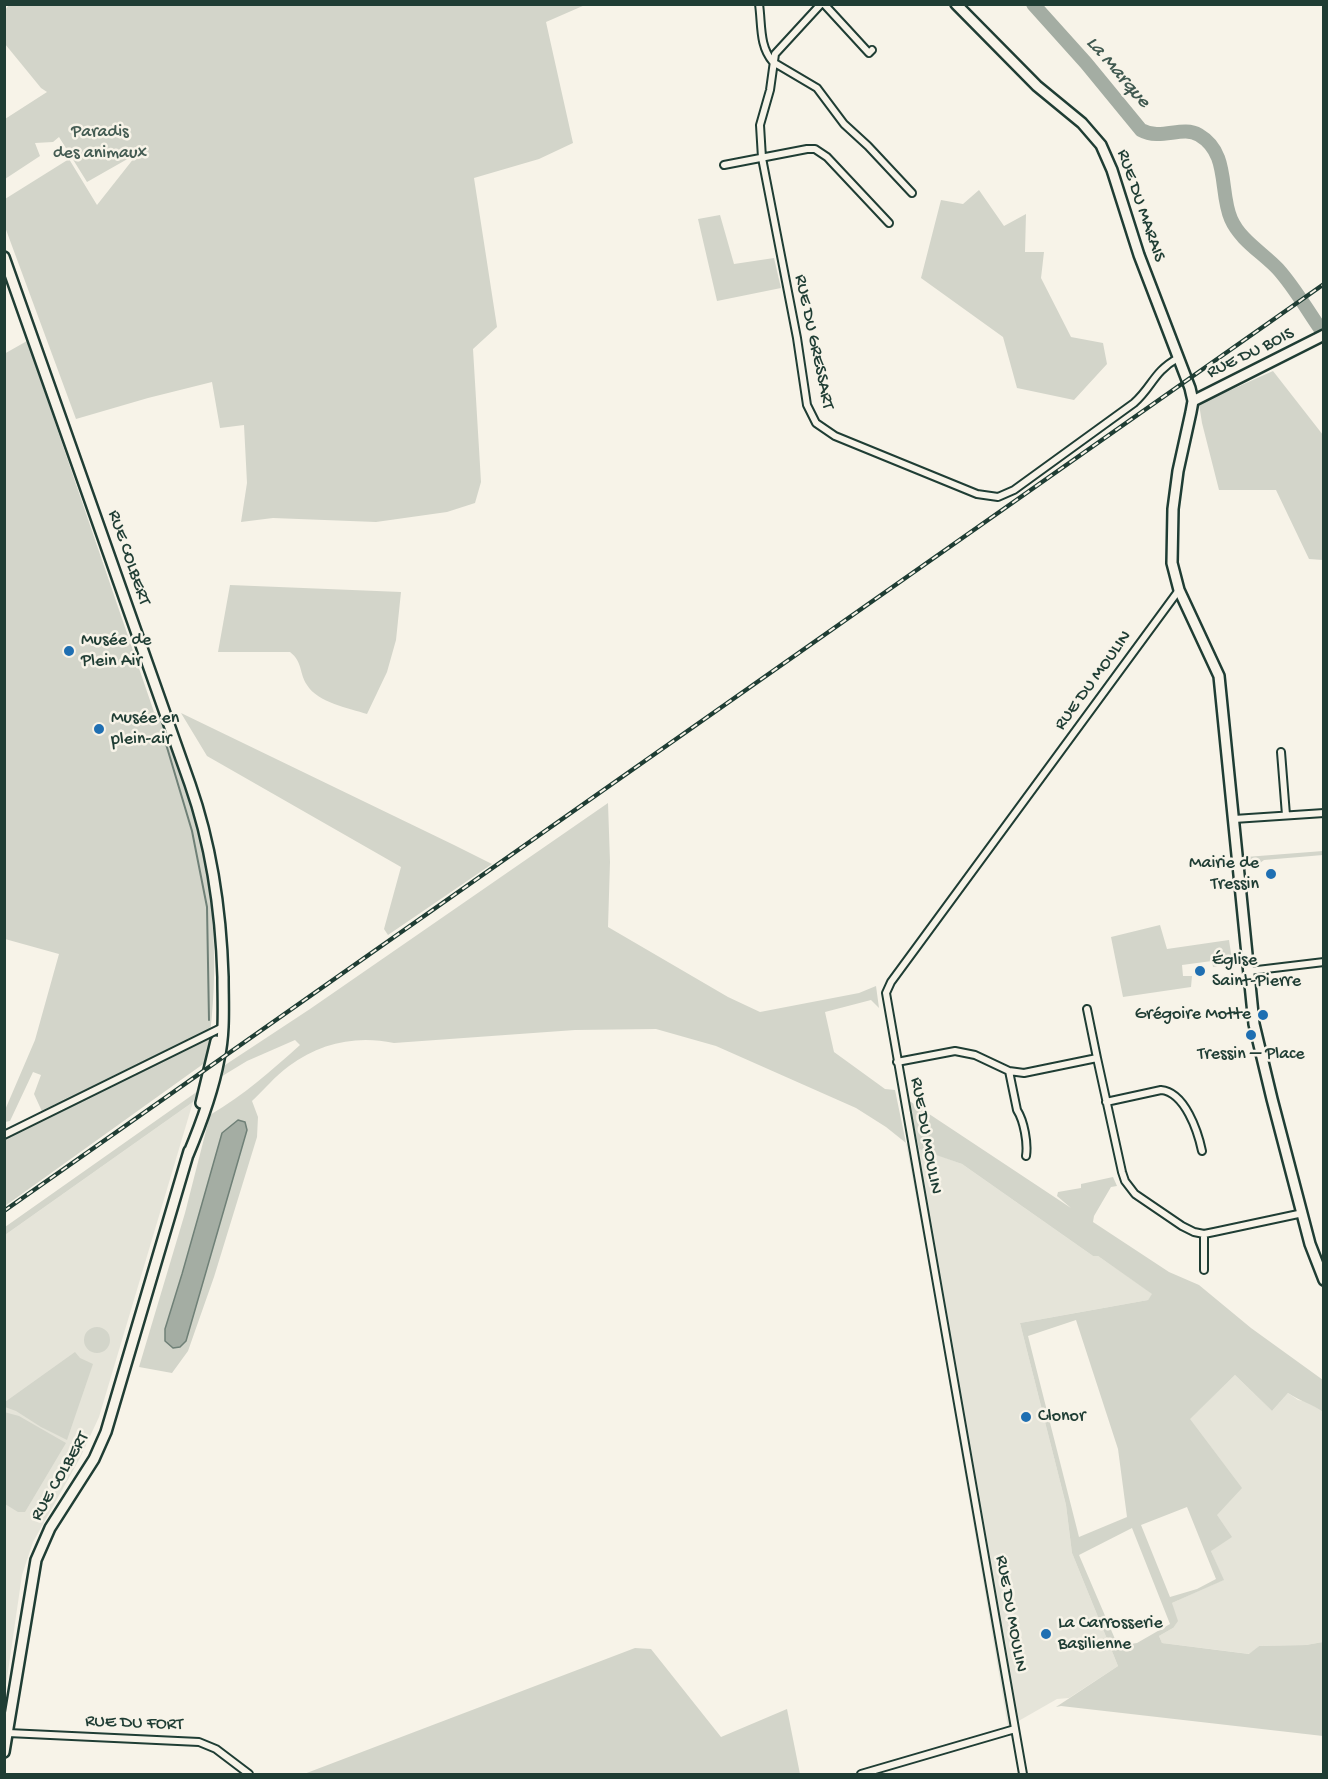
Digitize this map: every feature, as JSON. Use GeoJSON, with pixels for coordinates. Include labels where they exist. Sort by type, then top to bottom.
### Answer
{"type":"FeatureCollection","features":[{"type":"Feature","properties":{"kind":"main road","name":"RUE DU MARAIS"},"geometry":{"type":"LineString","coordinates":[[956,4],[1037,86],[1082,123],[1101,145],[1112,170],[1139,255],[1190,388],[1192,401]]}},
{"type":"Feature","properties":{"kind":"main road","name":"RUE COLBERT"},"geometry":{"type":"LineString","coordinates":[[4,257],[197,804],[218,895],[223,979],[220,1028],[188,1155],[106,1432],[94,1460],[54,1521],[36,1560],[4,1752]]}},
{"type":"Feature","properties":{"kind":"main road","name":"RUE DU BOIS"},"geometry":{"type":"LineString","coordinates":[[1192,401],[1320,337]]}},
{"type":"Feature","properties":{"kind":"main road"},"geometry":{"type":"LineString","coordinates":[[1192,401],[1178,471],[1173,511],[1172,556],[1179,590],[1219,676],[1254,1024],[1313,1252],[1323,1280]]}},
{"type":"Feature","properties":{"kind":"street"},"geometry":{"type":"LineString","coordinates":[[759,4],[764,49],[773,62],[817,88],[844,124],[912,193]]}},
{"type":"Feature","properties":{"kind":"street"},"geometry":{"type":"LineString","coordinates":[[822,4],[869,53],[872,51]]}},
{"type":"Feature","properties":{"kind":"street","name":"RUE DU GRESSART"},"geometry":{"type":"LineString","coordinates":[[822,4],[779,49],[773,62],[770,90],[760,124],[762,158],[797,338],[807,405],[816,423],[828,433],[977,494],[998,497],[1022,485],[1134,403],[1143,395],[1161,369],[1178,358]]}},
{"type":"Feature","properties":{"kind":"street"},"geometry":{"type":"LineString","coordinates":[[724,165],[807,149],[819,151],[889,223]]}},
{"type":"Feature","properties":{"kind":"street","name":"RUE DU MOULIN"},"geometry":{"type":"LineString","coordinates":[[1023,1774],[886,1002],[888,986],[1179,590]]}},
{"type":"Feature","properties":{"kind":"street"},"geometry":{"type":"LineString","coordinates":[[1281,752],[1286,815]]}},
{"type":"Feature","properties":{"kind":"street"},"geometry":{"type":"LineString","coordinates":[[1234,819],[1323,813]]}},
{"type":"Feature","properties":{"kind":"street"},"geometry":{"type":"LineString","coordinates":[[1250,975],[1323,962]]}},
{"type":"Feature","properties":{"kind":"street"},"geometry":{"type":"LineString","coordinates":[[1086,1009],[1122,1172],[1128,1186],[1182,1227],[1204,1234],[1303,1213]]}},
{"type":"Feature","properties":{"kind":"street"},"geometry":{"type":"LineString","coordinates":[[4,1135],[220,1028]]}},
{"type":"Feature","properties":{"kind":"street"},"geometry":{"type":"LineString","coordinates":[[897,1062],[955,1051],[975,1055],[1009,1071],[1028,1072],[1097,1058]]}},
{"type":"Feature","properties":{"kind":"street"},"geometry":{"type":"LineString","coordinates":[[1009,1071],[1017,1110],[1021,1116],[1027,1147],[1026,1156]]}},
{"type":"Feature","properties":{"kind":"street"},"geometry":{"type":"LineString","coordinates":[[1107,1102],[1161,1090],[1169,1092],[1194,1122],[1203,1151]]}},
{"type":"Feature","properties":{"kind":"street"},"geometry":{"type":"LineString","coordinates":[[1204,1234],[1204,1270]]}},
{"type":"Feature","properties":{"kind":"street"},"geometry":{"type":"LineString","coordinates":[[861,1774],[1015,1729]]}},
{"type":"Feature","properties":{"kind":"street","name":"RUE DU FORT"},"geometry":{"type":"LineString","coordinates":[[8,1733],[199,1742],[216,1749],[249,1774]]}},
{"type":"Feature","properties":{"kind":"shaded area"},"geometry":{"type":"Polygon","coordinates":[[[193,1102],[99,1417],[80,1458],[33,1542],[22,1575],[5,1692],[5,1235],[193,1102]]]}},
{"type":"Feature","properties":{"kind":"shaded area"},"geometry":{"type":"Polygon","coordinates":[[[238,1120],[245,1122],[247,1130],[186,1341],[180,1347],[173,1348],[165,1341],[165,1329],[222,1133],[238,1120]]]}},
{"type":"Feature","properties":{"kind":"shaded area"},"geometry":{"type":"Polygon","coordinates":[[[906,1143],[962,1164],[1093,1256],[1098,1256],[1153,1294],[1148,1300],[1020,1323],[1066,1505],[1072,1553],[1118,1666],[1069,1698],[1057,1699],[1008,1727],[935,1299],[906,1143]]]}},
{"type":"Feature","properties":{"kind":"shaded area"},"geometry":{"type":"Polygon","coordinates":[[[1235,1375],[1272,1411],[1288,1393],[1323,1412],[1323,1642],[1306,1645],[1259,1646],[1250,1654],[1162,1643],[1159,1636],[1173,1628],[1172,1603],[1223,1580],[1211,1551],[1217,1515],[1189,1419],[1235,1375]]]}},
{"type":"Feature","properties":{"kind":"green space","name":"Paradis des animaux"},"geometry":{"type":"Polygon","coordinates":[[[9,5],[585,5],[546,22],[573,143],[539,159],[474,178],[497,327],[473,349],[481,482],[475,503],[447,512],[376,522],[273,518],[241,522],[247,483],[244,425],[220,428],[212,382],[76,419],[5,227],[5,199],[69,159],[97,205],[138,153],[87,182],[59,137],[53,142],[35,143],[40,156],[5,179],[5,119],[47,92],[41,88],[5,44],[5,10],[9,5]]]}},
{"type":"Feature","properties":{"kind":"green space"},"geometry":{"type":"Polygon","coordinates":[[[979,190],[1004,226],[1026,214],[1025,252],[1044,252],[1041,278],[1071,337],[1103,343],[1107,364],[1074,400],[1017,388],[1003,337],[921,278],[941,200],[963,204],[979,190]]]}},
{"type":"Feature","properties":{"kind":"green space"},"geometry":{"type":"Polygon","coordinates":[[[720,215],[734,264],[774,258],[781,288],[717,301],[698,219],[720,215]]]}},
{"type":"Feature","properties":{"kind":"green space"},"geometry":{"type":"Polygon","coordinates":[[[27,341],[154,712],[160,715],[189,800],[209,887],[214,974],[206,1062],[5,1206],[5,1137],[45,1118],[34,1094],[41,1075],[33,1072],[10,1121],[5,1122],[5,1110],[35,1040],[59,954],[5,939],[4,354],[27,341]]]}},
{"type":"Feature","properties":{"kind":"green space"},"geometry":{"type":"Polygon","coordinates":[[[1273,371],[1323,435],[1323,560],[1309,559],[1276,490],[1219,490],[1199,404],[1273,371]]]}},
{"type":"Feature","properties":{"kind":"green space"},"geometry":{"type":"Polygon","coordinates":[[[230,585],[401,592],[396,640],[387,672],[367,714],[334,704],[318,696],[307,685],[297,660],[290,652],[218,652],[230,585]]]}},
{"type":"Feature","properties":{"kind":"green space"},"geometry":{"type":"Polygon","coordinates":[[[181,713],[492,864],[388,935],[384,929],[401,867],[207,756],[181,713]]]}},
{"type":"Feature","properties":{"kind":"green space"},"geometry":{"type":"Polygon","coordinates":[[[608,803],[610,862],[608,927],[728,997],[760,1012],[859,993],[876,986],[879,1008],[871,1000],[825,1012],[834,1052],[885,1089],[895,1090],[906,1143],[856,1108],[716,1046],[656,1029],[575,1030],[394,1043],[366,1040],[339,1043],[313,1052],[289,1066],[252,1101],[258,1117],[257,1137],[214,1277],[188,1351],[172,1373],[139,1367],[185,1213],[210,1115],[246,1091],[300,1045],[295,1040],[247,1061],[219,1078],[222,1067],[310,1009],[608,803]]]}},
{"type":"Feature","properties":{"kind":"green space"},"geometry":{"type":"Polygon","coordinates":[[[1323,851],[1323,855],[1264,860],[1256,866],[1247,867],[1246,857],[1323,851]]]}},
{"type":"Feature","properties":{"kind":"green space"},"geometry":{"type":"Polygon","coordinates":[[[1160,925],[1167,949],[1229,940],[1232,960],[1218,961],[1218,966],[1213,967],[1212,961],[1182,965],[1183,976],[1192,976],[1191,987],[1123,997],[1111,937],[1160,925]]]}},
{"type":"Feature","properties":{"kind":"green space"},"geometry":{"type":"Polygon","coordinates":[[[198,1091],[193,1102],[5,1235],[5,1227],[198,1091]]]}},
{"type":"Feature","properties":{"kind":"green space"},"geometry":{"type":"Polygon","coordinates":[[[908,1100],[1071,1208],[1057,1196],[1058,1192],[1081,1188],[1081,1184],[1113,1177],[1117,1186],[1111,1187],[1094,1216],[1093,1222],[1169,1272],[1199,1285],[1251,1328],[1323,1380],[1323,1412],[1288,1393],[1272,1411],[1235,1375],[1190,1419],[1242,1488],[1217,1515],[1232,1537],[1211,1551],[1224,1580],[1172,1603],[1178,1621],[1173,1628],[1159,1636],[1162,1643],[1249,1654],[1259,1646],[1306,1645],[1323,1642],[1323,1736],[1056,1707],[1118,1666],[1072,1553],[1066,1505],[1020,1323],[1148,1300],[1152,1294],[1098,1256],[1093,1256],[962,1164],[919,1149],[908,1100]],[[1076,1320],[1028,1336],[1079,1537],[1127,1517],[1118,1449],[1076,1320]],[[1187,1507],[1141,1525],[1170,1597],[1197,1589],[1216,1579],[1187,1507]],[[1132,1528],[1079,1555],[1118,1646],[1137,1643],[1170,1624],[1132,1528]]]}},
{"type":"Feature","properties":{"kind":"green space"},"geometry":{"type":"Polygon","coordinates":[[[97,1327],[107,1330],[110,1340],[107,1350],[97,1353],[87,1350],[84,1340],[87,1330],[97,1327]]]}},
{"type":"Feature","properties":{"kind":"green space"},"geometry":{"type":"Polygon","coordinates":[[[75,1352],[80,1358],[93,1364],[67,1440],[5,1407],[5,1402],[75,1352]]]}},
{"type":"Feature","properties":{"kind":"green space"},"geometry":{"type":"Polygon","coordinates":[[[4,1412],[19,1416],[66,1443],[25,1512],[18,1512],[5,1504],[4,1412]]]}},
{"type":"Feature","properties":{"kind":"green space"},"geometry":{"type":"Polygon","coordinates":[[[635,1648],[651,1649],[721,1737],[787,1709],[800,1774],[304,1774],[635,1648]]]}},
{"type":"Feature","properties":{"kind":"waterway","name":"La Marque"},"geometry":{"type":"LineString","coordinates":[[1033,4],[1086,63],[1141,130],[1156,134],[1192,132],[1209,143],[1220,162],[1227,208],[1235,227],[1284,277],[1324,334]]}},
{"type":"Feature","properties":{"kind":"waterway"},"geometry":{"type":"LineString","coordinates":[[166,744],[192,831],[207,907],[209,1020]]}},
{"type":"Feature","properties":{"kind":"railway"},"geometry":{"type":"LineString","coordinates":[[4,1211],[1324,284]]}},
{"type":"Feature","properties":{"kind":"place","name":"Musée de Plein Air"},"geometry":{"type":"Point","coordinates":[69,651]}},
{"type":"Feature","properties":{"kind":"place","name":"Musée en plein-air"},"geometry":{"type":"Point","coordinates":[99,729]}},
{"type":"Feature","properties":{"kind":"place","name":"Mairie de Tressin"},"geometry":{"type":"Point","coordinates":[1271,874]}},
{"type":"Feature","properties":{"kind":"place","name":"Église Saint-Pierre"},"geometry":{"type":"Point","coordinates":[1200,971]}},
{"type":"Feature","properties":{"kind":"place","name":"Grégoire Motte"},"geometry":{"type":"Point","coordinates":[1263,1015]}},
{"type":"Feature","properties":{"kind":"place","name":"Tressin – Place"},"geometry":{"type":"Point","coordinates":[1251,1035]}},
{"type":"Feature","properties":{"kind":"place","name":"Clonor"},"geometry":{"type":"Point","coordinates":[1026,1417]}},
{"type":"Feature","properties":{"kind":"place","name":"La Carrosserie Basilienne"},"geometry":{"type":"Point","coordinates":[1046,1634]}}]}
